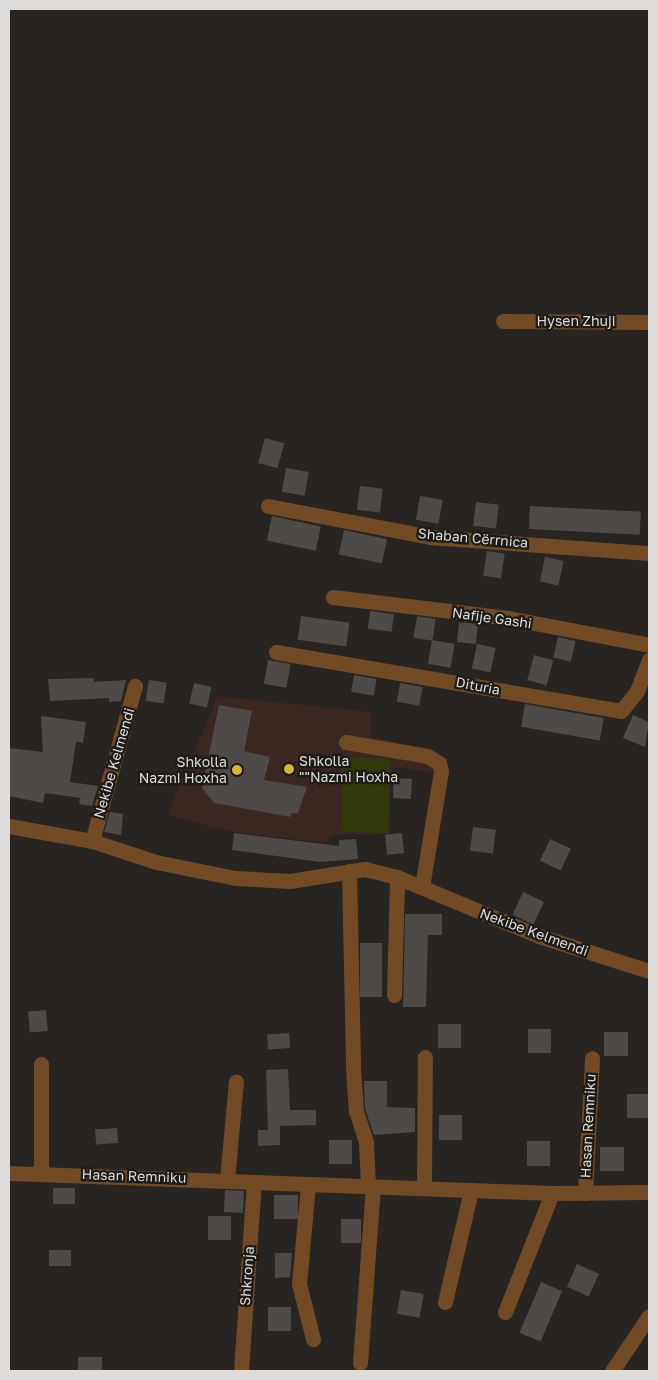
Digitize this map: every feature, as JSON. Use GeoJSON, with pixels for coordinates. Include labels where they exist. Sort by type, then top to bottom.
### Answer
{"type":"FeatureCollection","features":[{"type":"Feature","properties":{"kind":"street","name":"Hysen Zhuji"},"geometry":{"type":"LineString","coordinates":[[503,321],[649,322]]}},
{"type":"Feature","properties":{"kind":"street","name":"Shaban Cërrnica"},"geometry":{"type":"LineString","coordinates":[[268,506],[430,537],[649,553]]}},
{"type":"Feature","properties":{"kind":"street","name":"Nafije Gashi"},"geometry":{"type":"LineString","coordinates":[[333,598],[508,618],[649,645]]}},
{"type":"Feature","properties":{"kind":"street","name":"Dituria"},"geometry":{"type":"LineString","coordinates":[[276,652],[621,711],[637,691],[649,659]]}},
{"type":"Feature","properties":{"kind":"street","name":"Nekibe Kelmendi"},"geometry":{"type":"LineString","coordinates":[[92,841],[135,686]]}},
{"type":"Feature","properties":{"kind":"street"},"geometry":{"type":"LineString","coordinates":[[346,742],[427,756],[439,762],[441,771],[422,887]]}},
{"type":"Feature","properties":{"kind":"street","name":"Nekibe Kelmendi"},"geometry":{"type":"LineString","coordinates":[[9,826],[92,841],[156,862],[235,878],[290,881],[349,870],[397,877],[540,936],[649,971]]}},
{"type":"Feature","properties":{"kind":"street"},"geometry":{"type":"LineString","coordinates":[[349,870],[353,1068],[356,1111],[366,1142],[370,1186],[360,1363]]}},
{"type":"Feature","properties":{"kind":"street"},"geometry":{"type":"LineString","coordinates":[[394,995],[397,877]]}},
{"type":"Feature","properties":{"kind":"street"},"geometry":{"type":"LineString","coordinates":[[424,1186],[425,1057]]}},
{"type":"Feature","properties":{"kind":"street","name":"Hasan Remniku"},"geometry":{"type":"LineString","coordinates":[[585,1193],[592,1058]]}},
{"type":"Feature","properties":{"kind":"street"},"geometry":{"type":"LineString","coordinates":[[41,1064],[41,1173]]}},
{"type":"Feature","properties":{"kind":"street"},"geometry":{"type":"LineString","coordinates":[[227,1180],[236,1081]]}},
{"type":"Feature","properties":{"kind":"street","name":"Hasan Remniku"},"geometry":{"type":"LineString","coordinates":[[9,1178],[9,1173],[41,1173],[308,1185],[424,1186],[552,1193],[649,1192]]}},
{"type":"Feature","properties":{"kind":"street","name":"Shkronja"},"geometry":{"type":"LineString","coordinates":[[241,1371],[254,1182]]}},
{"type":"Feature","properties":{"kind":"street"},"geometry":{"type":"LineString","coordinates":[[308,1185],[299,1284],[313,1340]]}},
{"type":"Feature","properties":{"kind":"street"},"geometry":{"type":"LineString","coordinates":[[445,1302],[471,1190]]}},
{"type":"Feature","properties":{"kind":"street"},"geometry":{"type":"LineString","coordinates":[[505,1312],[552,1193]]}},
{"type":"Feature","properties":{"kind":"street"},"geometry":{"type":"LineString","coordinates":[[612,1371],[649,1316]]}},
{"type":"Feature","properties":{"kind":"shaded area","name":"Shkolla \"\"Nazmi Hoxha"},"geometry":{"type":"Polygon","coordinates":[[[218,696],[371,712],[371,737],[436,750],[433,772],[392,767],[388,834],[331,835],[326,843],[227,831],[167,815],[218,696]]]}},
{"type":"Feature","properties":{"kind":"green space"},"geometry":{"type":"Polygon","coordinates":[[[342,757],[390,758],[389,833],[341,832],[342,757]]]}},
{"type":"Feature","properties":{"kind":"building"},"geometry":{"type":"Polygon","coordinates":[[[265,438],[284,443],[278,468],[258,463],[265,438]]]}},
{"type":"Feature","properties":{"kind":"building"},"geometry":{"type":"Polygon","coordinates":[[[286,468],[309,472],[304,496],[282,492],[286,468]]]}},
{"type":"Feature","properties":{"kind":"building"},"geometry":{"type":"Polygon","coordinates":[[[360,486],[383,489],[380,513],[357,510],[360,486]]]}},
{"type":"Feature","properties":{"kind":"building"},"geometry":{"type":"Polygon","coordinates":[[[420,496],[443,500],[438,524],[416,520],[420,496]]]}},
{"type":"Feature","properties":{"kind":"building"},"geometry":{"type":"Polygon","coordinates":[[[476,502],[499,505],[496,529],[473,526],[476,502]]]}},
{"type":"Feature","properties":{"kind":"building"},"geometry":{"type":"Polygon","coordinates":[[[530,506],[641,512],[640,535],[529,529],[530,506]]]}},
{"type":"Feature","properties":{"kind":"building"},"geometry":{"type":"Polygon","coordinates":[[[272,516],[321,526],[316,551],[267,540],[272,516]]]}},
{"type":"Feature","properties":{"kind":"building"},"geometry":{"type":"Polygon","coordinates":[[[344,530],[387,539],[382,564],[339,554],[344,530]]]}},
{"type":"Feature","properties":{"kind":"building"},"geometry":{"type":"Polygon","coordinates":[[[487,551],[505,554],[501,579],[483,576],[487,551]]]}},
{"type":"Feature","properties":{"kind":"building"},"geometry":{"type":"Polygon","coordinates":[[[545,557],[564,561],[558,585],[540,581],[545,557]]]}},
{"type":"Feature","properties":{"kind":"building"},"geometry":{"type":"Polygon","coordinates":[[[370,611],[394,614],[392,632],[368,629],[370,611]]]}},
{"type":"Feature","properties":{"kind":"building"},"geometry":{"type":"Polygon","coordinates":[[[301,616],[350,623],[346,647],[298,640],[301,616]]]}},
{"type":"Feature","properties":{"kind":"building"},"geometry":{"type":"Polygon","coordinates":[[[417,616],[436,619],[432,641],[414,638],[417,616]]]}},
{"type":"Feature","properties":{"kind":"building"},"geometry":{"type":"Polygon","coordinates":[[[459,622],[478,624],[476,644],[457,642],[459,622]]]}},
{"type":"Feature","properties":{"kind":"building"},"geometry":{"type":"Polygon","coordinates":[[[558,637],[576,641],[571,662],[553,657],[558,637]]]}},
{"type":"Feature","properties":{"kind":"building"},"geometry":{"type":"Polygon","coordinates":[[[432,640],[455,644],[450,668],[428,664],[432,640]]]}},
{"type":"Feature","properties":{"kind":"building"},"geometry":{"type":"Polygon","coordinates":[[[477,644],[496,648],[490,672],[472,668],[477,644]]]}},
{"type":"Feature","properties":{"kind":"building"},"geometry":{"type":"Polygon","coordinates":[[[534,655],[553,660],[547,685],[527,680],[534,655]]]}},
{"type":"Feature","properties":{"kind":"building"},"geometry":{"type":"Polygon","coordinates":[[[268,660],[291,664],[286,688],[264,684],[268,660]]]}},
{"type":"Feature","properties":{"kind":"building"},"geometry":{"type":"Polygon","coordinates":[[[354,675],[377,679],[374,696],[351,692],[354,675]]]}},
{"type":"Feature","properties":{"kind":"building"},"geometry":{"type":"Polygon","coordinates":[[[94,678],[94,682],[126,680],[121,701],[109,702],[109,698],[50,701],[48,679],[94,678]]]}},
{"type":"Feature","properties":{"kind":"building"},"geometry":{"type":"Polygon","coordinates":[[[149,680],[167,683],[163,704],[146,701],[149,680]]]}},
{"type":"Feature","properties":{"kind":"building"},"geometry":{"type":"Polygon","coordinates":[[[194,683],[212,687],[207,708],[189,703],[194,683]]]}},
{"type":"Feature","properties":{"kind":"building"},"geometry":{"type":"Polygon","coordinates":[[[400,683],[423,687],[419,706],[397,702],[400,683]]]}},
{"type":"Feature","properties":{"kind":"building"},"geometry":{"type":"Polygon","coordinates":[[[525,704],[604,718],[600,741],[521,727],[525,704]]]}},
{"type":"Feature","properties":{"kind":"building","name":"Shkolla Nazmi Hoxha"},"geometry":{"type":"Polygon","coordinates":[[[219,705],[252,711],[244,751],[270,757],[264,780],[307,787],[298,813],[291,813],[290,817],[214,803],[202,788],[219,705]]]}},
{"type":"Feature","properties":{"kind":"building"},"geometry":{"type":"Polygon","coordinates":[[[633,715],[649,722],[645,747],[623,738],[633,715]]]}},
{"type":"Feature","properties":{"kind":"building"},"geometry":{"type":"Polygon","coordinates":[[[41,716],[86,722],[83,743],[76,742],[70,782],[98,786],[92,806],[79,804],[80,798],[45,793],[43,803],[9,796],[9,748],[43,752],[41,716]]]}},
{"type":"Feature","properties":{"kind":"building"},"geometry":{"type":"Polygon","coordinates":[[[394,778],[412,779],[411,799],[393,798],[394,778]]]}},
{"type":"Feature","properties":{"kind":"building"},"geometry":{"type":"Polygon","coordinates":[[[110,812],[123,814],[121,835],[104,832],[110,812]]]}},
{"type":"Feature","properties":{"kind":"building"},"geometry":{"type":"Polygon","coordinates":[[[473,827],[496,830],[493,854],[470,851],[473,827]]]}},
{"type":"Feature","properties":{"kind":"building"},"geometry":{"type":"Polygon","coordinates":[[[234,833],[339,846],[339,840],[356,839],[358,859],[320,862],[232,850],[234,833]]]}},
{"type":"Feature","properties":{"kind":"building"},"geometry":{"type":"Polygon","coordinates":[[[402,833],[404,853],[387,855],[385,835],[402,833]]]}},
{"type":"Feature","properties":{"kind":"building"},"geometry":{"type":"Polygon","coordinates":[[[550,839],[571,849],[561,870],[540,861],[550,839]]]}},
{"type":"Feature","properties":{"kind":"building"},"geometry":{"type":"Polygon","coordinates":[[[523,892],[544,902],[533,924],[512,915],[523,892]]]}},
{"type":"Feature","properties":{"kind":"building"},"geometry":{"type":"Polygon","coordinates":[[[405,914],[442,914],[442,935],[428,935],[426,1007],[403,1007],[405,914]]]}},
{"type":"Feature","properties":{"kind":"building"},"geometry":{"type":"Polygon","coordinates":[[[360,943],[382,943],[382,997],[360,997],[360,943]]]}},
{"type":"Feature","properties":{"kind":"building"},"geometry":{"type":"Polygon","coordinates":[[[46,1010],[48,1031],[30,1032],[28,1012],[46,1010]]]}},
{"type":"Feature","properties":{"kind":"building"},"geometry":{"type":"Polygon","coordinates":[[[438,1024],[461,1024],[461,1048],[438,1048],[438,1024]]]}},
{"type":"Feature","properties":{"kind":"building"},"geometry":{"type":"Polygon","coordinates":[[[528,1029],[551,1029],[551,1053],[528,1053],[528,1029]]]}},
{"type":"Feature","properties":{"kind":"building"},"geometry":{"type":"Polygon","coordinates":[[[604,1032],[628,1032],[628,1056],[604,1056],[604,1032]]]}},
{"type":"Feature","properties":{"kind":"building"},"geometry":{"type":"Polygon","coordinates":[[[289,1033],[290,1048],[268,1049],[267,1035],[289,1033]]]}},
{"type":"Feature","properties":{"kind":"building"},"geometry":{"type":"Polygon","coordinates":[[[288,1069],[290,1110],[316,1110],[316,1125],[280,1126],[280,1145],[258,1146],[258,1130],[268,1130],[266,1070],[288,1069]]]}},
{"type":"Feature","properties":{"kind":"building"},"geometry":{"type":"Polygon","coordinates":[[[364,1081],[387,1081],[387,1107],[415,1108],[415,1132],[374,1135],[365,1109],[364,1081]]]}},
{"type":"Feature","properties":{"kind":"building"},"geometry":{"type":"Polygon","coordinates":[[[627,1094],[649,1094],[649,1118],[627,1118],[627,1094]]]}},
{"type":"Feature","properties":{"kind":"building"},"geometry":{"type":"Polygon","coordinates":[[[439,1115],[462,1115],[462,1140],[439,1140],[439,1115]]]}},
{"type":"Feature","properties":{"kind":"building"},"geometry":{"type":"Polygon","coordinates":[[[117,1128],[118,1143],[96,1144],[95,1130],[117,1128]]]}},
{"type":"Feature","properties":{"kind":"building"},"geometry":{"type":"Polygon","coordinates":[[[329,1140],[352,1140],[352,1164],[329,1164],[329,1140]]]}},
{"type":"Feature","properties":{"kind":"building"},"geometry":{"type":"Polygon","coordinates":[[[527,1141],[550,1141],[550,1166],[527,1166],[527,1141]]]}},
{"type":"Feature","properties":{"kind":"building"},"geometry":{"type":"Polygon","coordinates":[[[600,1147],[624,1147],[624,1171],[600,1171],[600,1147]]]}},
{"type":"Feature","properties":{"kind":"building"},"geometry":{"type":"Polygon","coordinates":[[[53,1188],[75,1188],[75,1204],[53,1204],[53,1188]]]}},
{"type":"Feature","properties":{"kind":"building"},"geometry":{"type":"Polygon","coordinates":[[[225,1190],[244,1191],[243,1213],[224,1212],[225,1190]]]}},
{"type":"Feature","properties":{"kind":"building"},"geometry":{"type":"Polygon","coordinates":[[[274,1195],[298,1195],[298,1219],[274,1219],[274,1195]]]}},
{"type":"Feature","properties":{"kind":"building"},"geometry":{"type":"Polygon","coordinates":[[[208,1216],[231,1216],[231,1240],[208,1240],[208,1216]]]}},
{"type":"Feature","properties":{"kind":"building"},"geometry":{"type":"Polygon","coordinates":[[[341,1219],[361,1219],[361,1243],[341,1243],[341,1219]]]}},
{"type":"Feature","properties":{"kind":"building"},"geometry":{"type":"Polygon","coordinates":[[[49,1250],[71,1250],[71,1266],[49,1266],[49,1250]]]}},
{"type":"Feature","properties":{"kind":"building"},"geometry":{"type":"Polygon","coordinates":[[[275,1253],[292,1253],[290,1277],[275,1278],[275,1253]]]}},
{"type":"Feature","properties":{"kind":"building"},"geometry":{"type":"Polygon","coordinates":[[[577,1264],[599,1274],[589,1297],[567,1287],[577,1264]]]}},
{"type":"Feature","properties":{"kind":"building"},"geometry":{"type":"Polygon","coordinates":[[[541,1282],[562,1291],[541,1342],[520,1333],[541,1282]]]}},
{"type":"Feature","properties":{"kind":"building"},"geometry":{"type":"Polygon","coordinates":[[[401,1290],[424,1294],[419,1318],[397,1314],[401,1290]]]}},
{"type":"Feature","properties":{"kind":"building"},"geometry":{"type":"Polygon","coordinates":[[[268,1307],[291,1307],[291,1331],[268,1331],[268,1307]]]}},
{"type":"Feature","properties":{"kind":"building"},"geometry":{"type":"Polygon","coordinates":[[[78,1357],[102,1357],[102,1371],[78,1371],[78,1357]]]}},
{"type":"Feature","properties":{"kind":"place","name":"Shkolla \"\"Nazmi Hoxha"},"geometry":{"type":"Point","coordinates":[289,769]}},
{"type":"Feature","properties":{"kind":"place","name":"Shkolla Nazmi Hoxha"},"geometry":{"type":"Point","coordinates":[237,770]}}]}
